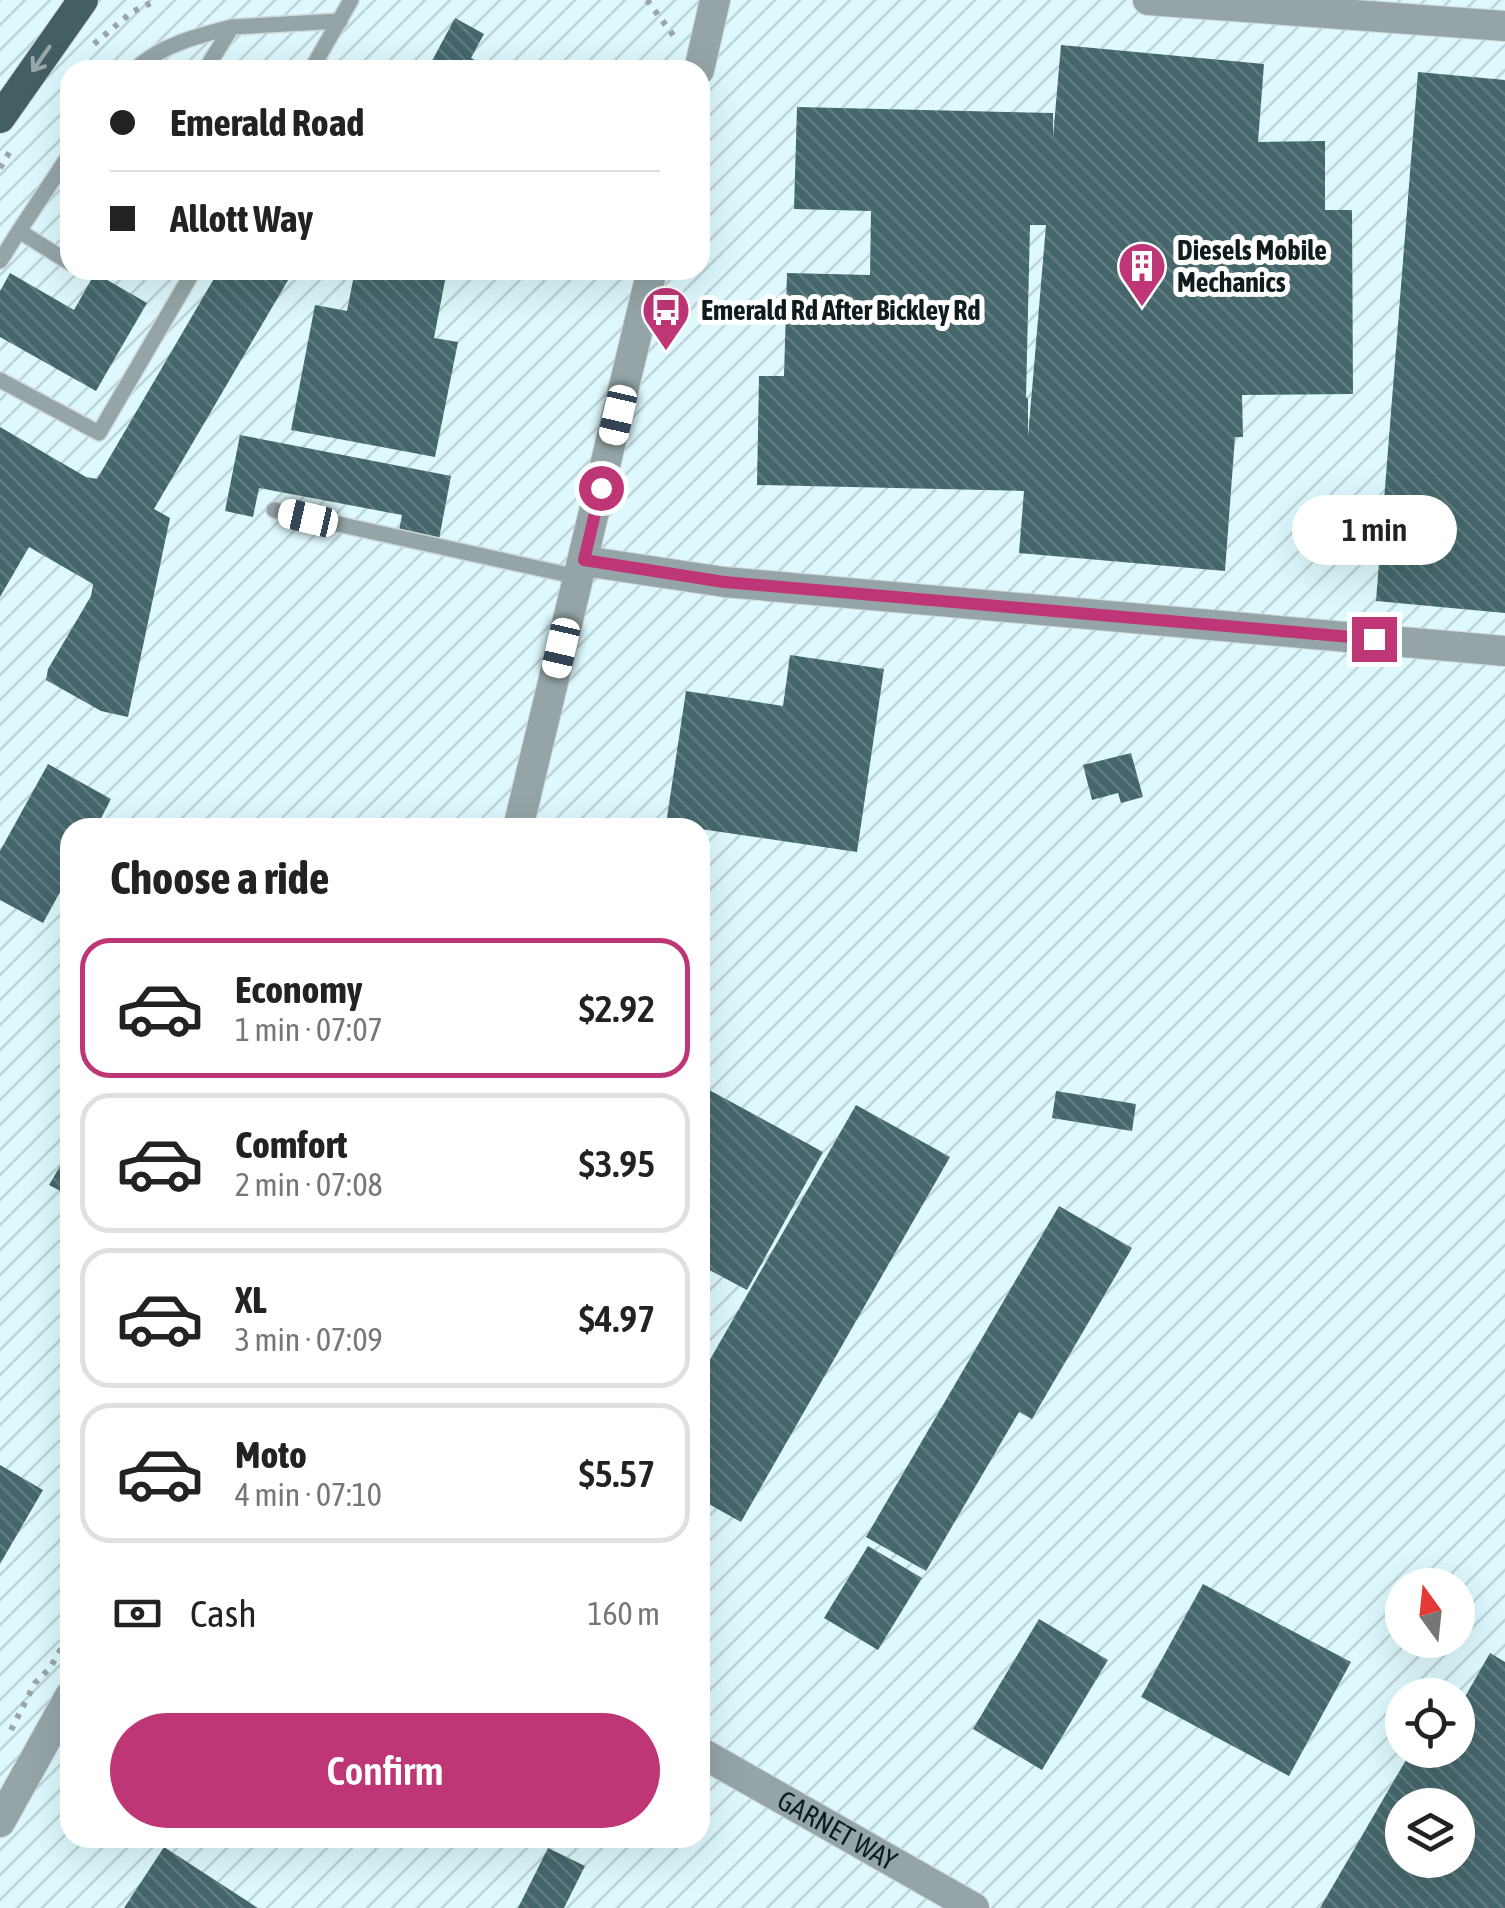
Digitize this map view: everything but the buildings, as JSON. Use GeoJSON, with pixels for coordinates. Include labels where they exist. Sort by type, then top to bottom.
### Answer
{"type":"FeatureCollection","features":[{"type":"Feature","properties":{"kind":"main road"},"geometry":{"type":"LineString","coordinates":[[0,118],[82,0]]}},
{"type":"Feature","properties":{"kind":"street"},"geometry":{"type":"LineString","coordinates":[[690,58],[715,0]]}},
{"type":"Feature","properties":{"kind":"street"},"geometry":{"type":"LineString","coordinates":[[1148,0],[1505,26]]}},
{"type":"Feature","properties":{"kind":"street"},"geometry":{"type":"LineString","coordinates":[[520,818],[650,280]]}},
{"type":"Feature","properties":{"kind":"street"},"geometry":{"type":"LineString","coordinates":[[581,569],[1505,652]]}},
{"type":"Feature","properties":{"kind":"street"},"geometry":{"type":"LineString","coordinates":[[0,1822],[60,1714]]}},
{"type":"Feature","properties":{"kind":"street","name":"GARNET WAY"},"geometry":{"type":"LineString","coordinates":[[710,1758],[974,1908]]}},
{"type":"Feature","properties":{"kind":"lane"},"geometry":{"type":"LineString","coordinates":[[318,60],[352,0]]}},
{"type":"Feature","properties":{"kind":"lane"},"geometry":{"type":"LineString","coordinates":[[144,60],[185,40],[232,27],[340,20]]}},
{"type":"Feature","properties":{"kind":"lane"},"geometry":{"type":"LineString","coordinates":[[211,60],[232,27]]}},
{"type":"Feature","properties":{"kind":"lane"},"geometry":{"type":"LineString","coordinates":[[0,261],[60,169]]}},
{"type":"Feature","properties":{"kind":"lane"},"geometry":{"type":"LineString","coordinates":[[19,231],[60,257]]}},
{"type":"Feature","properties":{"kind":"lane"},"geometry":{"type":"LineString","coordinates":[[0,380],[98,433],[188,280]]}},
{"type":"Feature","properties":{"kind":"lane"},"geometry":{"type":"LineString","coordinates":[[274,510],[581,569]]}},
{"type":"Feature","properties":{"kind":"path"},"geometry":{"type":"LineString","coordinates":[[647,0],[690,58]]}},
{"type":"Feature","properties":{"kind":"shaded area"},"geometry":{"type":"Polygon","coordinates":[[[0,0],[1505,0],[1505,1908],[0,1908],[0,0]]]}},
{"type":"Feature","properties":{"kind":"place","name":"Diesels Mobile Mechanics"},"geometry":{"type":"Point","coordinates":[1142,308]}},
{"type":"Feature","properties":{"kind":"place","name":"Emerald Rd After Bickley Rd"},"geometry":{"type":"Point","coordinates":[666,352]}},
{"type":"Feature","properties":{"kind":"route"},"geometry":{"type":"LineString","coordinates":[[601,488],[584,560],[724,582],[1374,639]]}}]}
